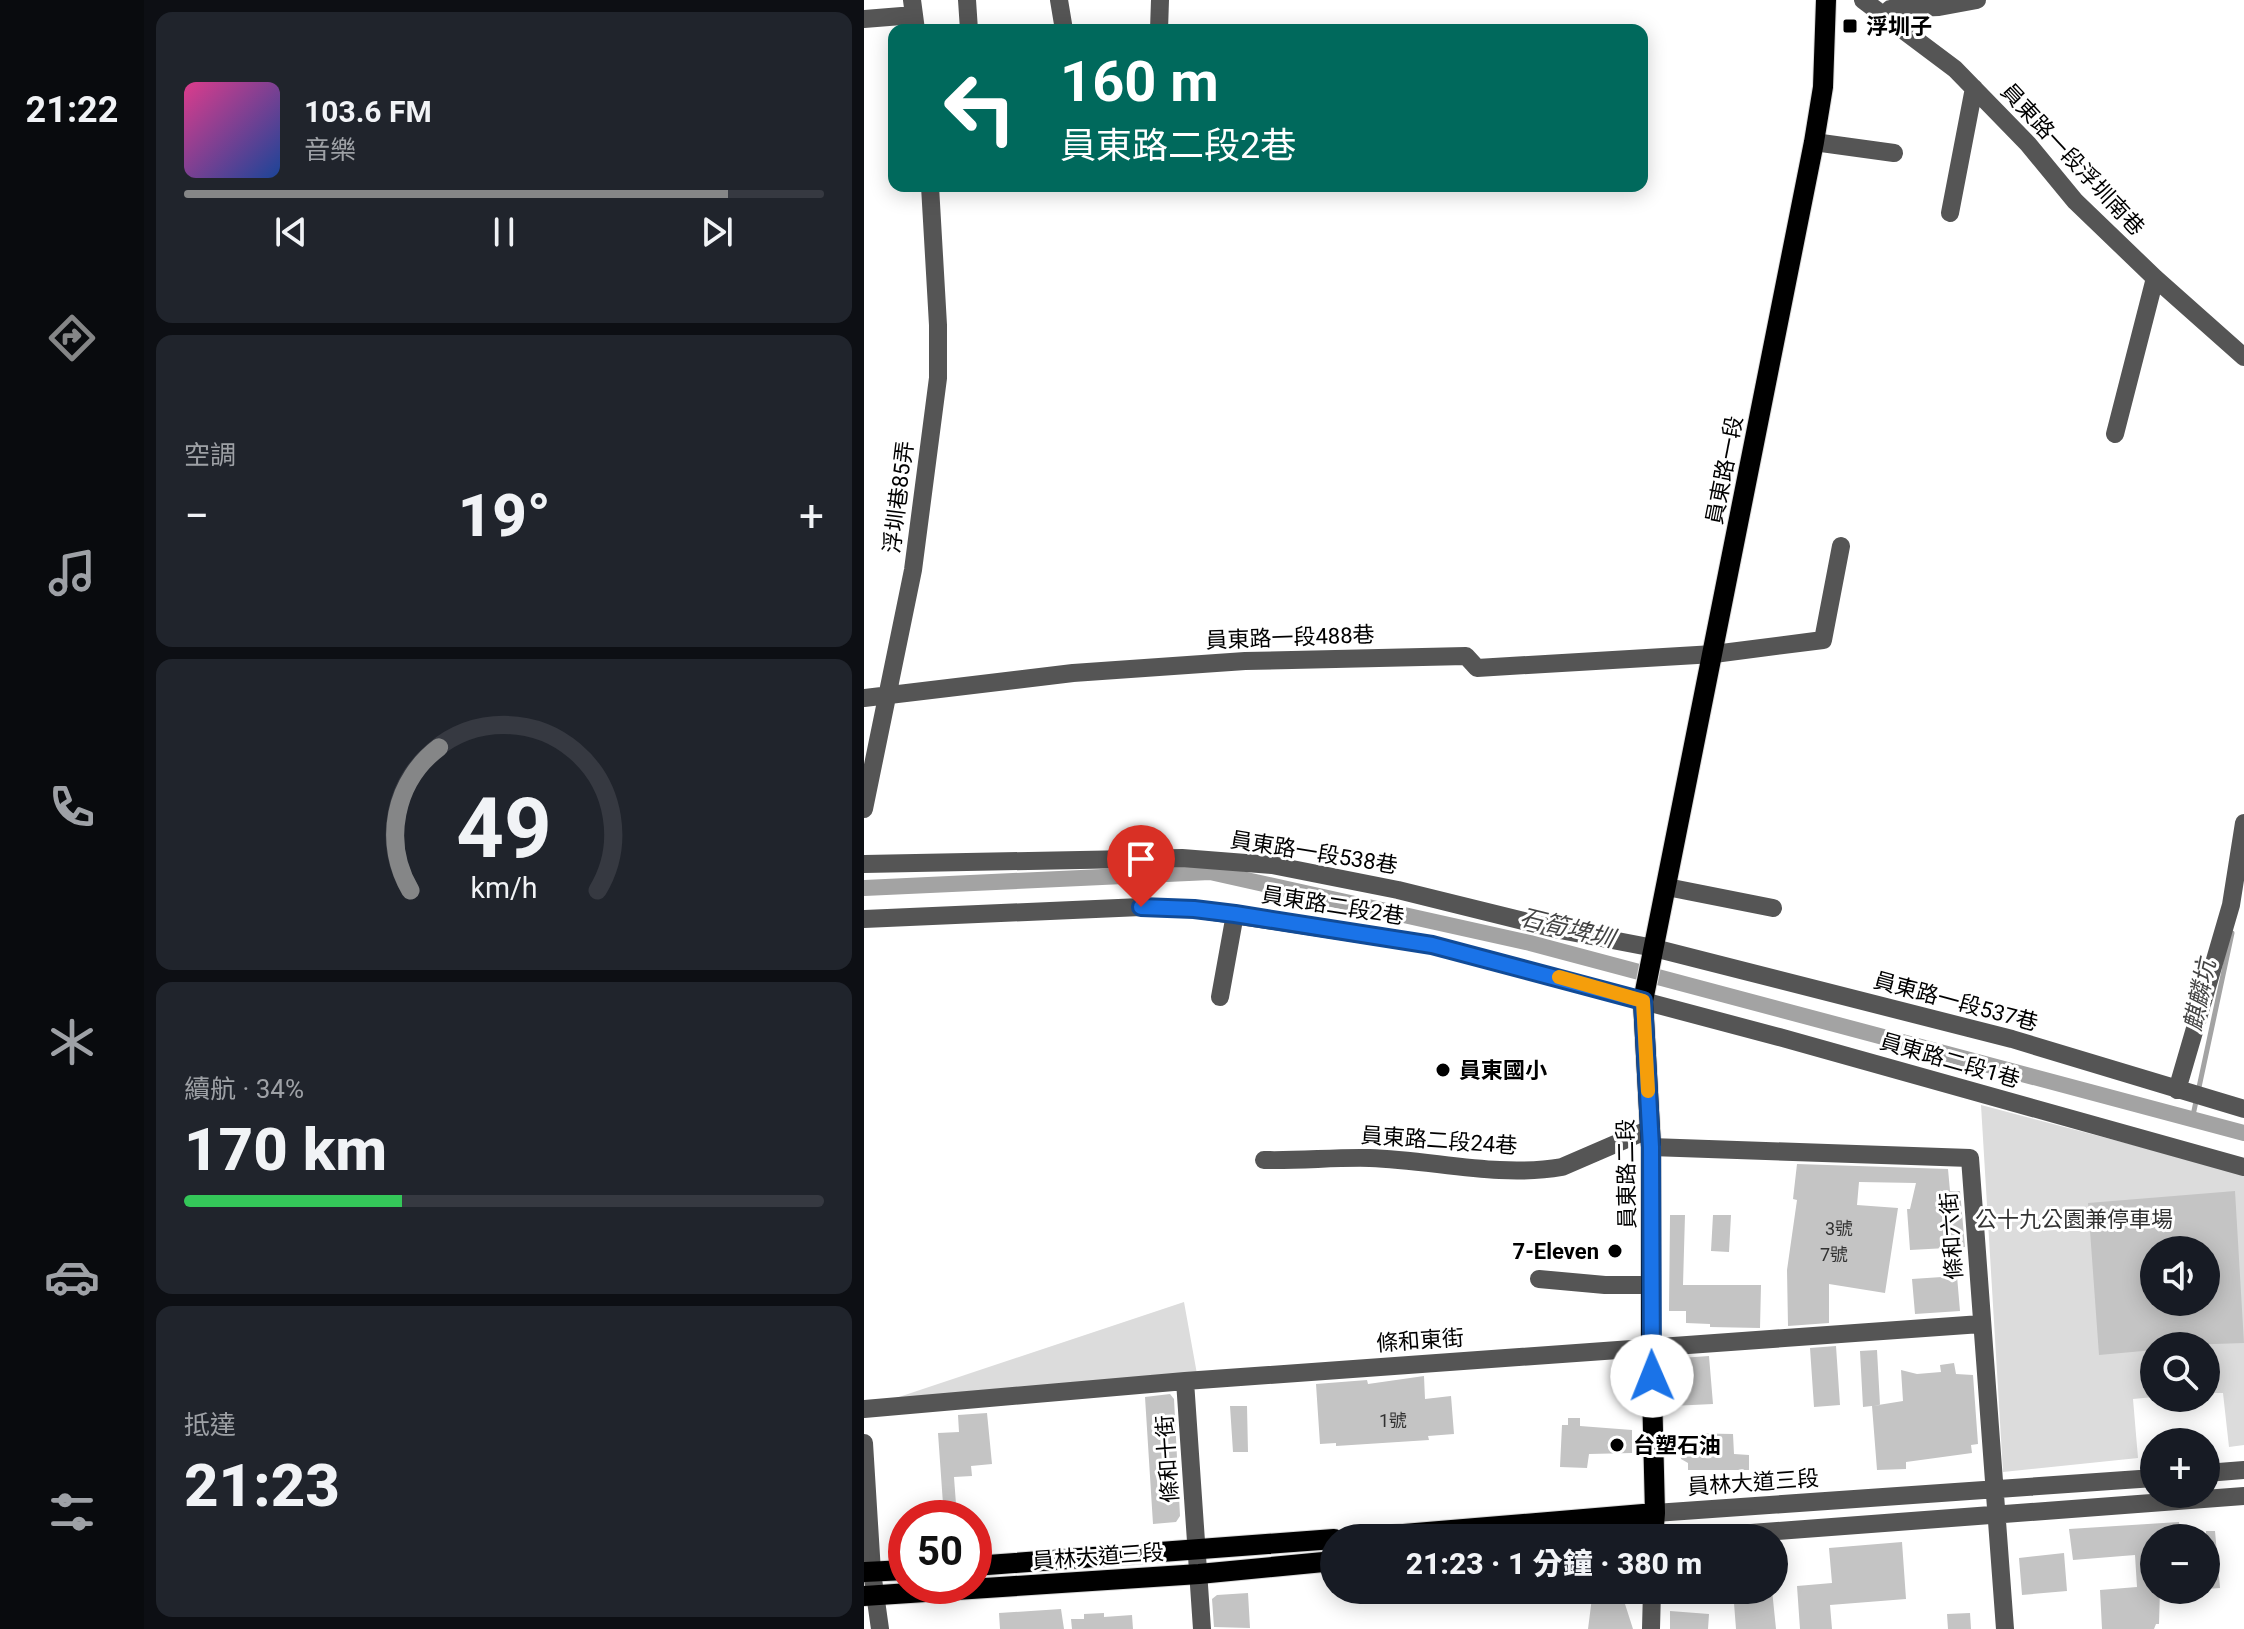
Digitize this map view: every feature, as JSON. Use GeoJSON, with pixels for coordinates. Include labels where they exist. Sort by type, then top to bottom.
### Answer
{"type":"FeatureCollection","features":[{"type":"Feature","properties":{"kind":"main road","name":"員東路一段"},"geometry":{"type":"LineString","coordinates":[[1654,948],[1814,142],[1823,87],[1826,0]]}},
{"type":"Feature","properties":{"kind":"main road","name":"員東路二段"},"geometry":{"type":"LineString","coordinates":[[1654,948],[1643,1001],[1650,1138],[1654,1524]]}},
{"type":"Feature","properties":{"kind":"main road","name":"員林大道三段"},"geometry":{"type":"LineString","coordinates":[[1523,1524],[1655,1513]]}},
{"type":"Feature","properties":{"kind":"main road","name":"員林大道三段"},"geometry":{"type":"LineString","coordinates":[[992,1565],[1320,1540]]}},
{"type":"Feature","properties":{"kind":"main road","name":"員林大道三段"},"geometry":{"type":"LineString","coordinates":[[870,1595],[1199,1574],[1320,1562]]}},
{"type":"Feature","properties":{"kind":"main road"},"geometry":{"type":"LineString","coordinates":[[868,1572],[888,1571]]}},
{"type":"Feature","properties":{"kind":"street"},"geometry":{"type":"LineString","coordinates":[[967,0],[969,24]]}},
{"type":"Feature","properties":{"kind":"street"},"geometry":{"type":"LineString","coordinates":[[1059,0],[1063,24]]}},
{"type":"Feature","properties":{"kind":"street"},"geometry":{"type":"LineString","coordinates":[[1159,24],[1160,0]]}},
{"type":"Feature","properties":{"kind":"street","name":"員東路一段浮圳南巷"},"geometry":{"type":"LineString","coordinates":[[1863,0],[1891,8],[2028,144],[2075,201],[2244,357]]}},
{"type":"Feature","properties":{"kind":"street"},"geometry":{"type":"LineString","coordinates":[[1891,8],[1939,7],[1977,0]]}},
{"type":"Feature","properties":{"kind":"street"},"geometry":{"type":"LineString","coordinates":[[864,19],[914,15]]}},
{"type":"Feature","properties":{"kind":"street"},"geometry":{"type":"LineString","coordinates":[[1950,213],[1974,88]]}},
{"type":"Feature","properties":{"kind":"street"},"geometry":{"type":"LineString","coordinates":[[1814,142],[1894,153]]}},
{"type":"Feature","properties":{"kind":"street","name":"浮圳巷85弄"},"geometry":{"type":"LineString","coordinates":[[864,809],[913,570],[938,378],[930,192]]}},
{"type":"Feature","properties":{"kind":"street"},"geometry":{"type":"LineString","coordinates":[[2115,434],[2155,278]]}},
{"type":"Feature","properties":{"kind":"street"},"geometry":{"type":"LineString","coordinates":[[1714,654],[1823,640],[1841,546]]}},
{"type":"Feature","properties":{"kind":"street","name":"員東路一段488巷"},"geometry":{"type":"LineString","coordinates":[[864,698],[1073,673],[1245,661],[1466,656],[1477,668],[1714,654]]}},
{"type":"Feature","properties":{"kind":"street"},"geometry":{"type":"LineString","coordinates":[[2177,1090],[2231,905],[2244,823]]}},
{"type":"Feature","properties":{"kind":"street","name":"員東路一段538巷"},"geometry":{"type":"LineString","coordinates":[[864,864],[1182,858],[1272,865],[1654,948]]}},
{"type":"Feature","properties":{"kind":"street"},"geometry":{"type":"LineString","coordinates":[[1667,887],[1773,908]]}},
{"type":"Feature","properties":{"kind":"street","name":"員東路二段2巷"},"geometry":{"type":"LineString","coordinates":[[864,919],[1141,907],[1194,909],[1432,945],[1643,1001]]}},
{"type":"Feature","properties":{"kind":"street"},"geometry":{"type":"LineString","coordinates":[[1220,997],[1235,914]]}},
{"type":"Feature","properties":{"kind":"street","name":"員東路一段537巷"},"geometry":{"type":"LineString","coordinates":[[1654,948],[2012,1039],[2244,1109]]}},
{"type":"Feature","properties":{"kind":"street","name":"員東路二段1巷"},"geometry":{"type":"LineString","coordinates":[[1643,1001],[2244,1167]]}},
{"type":"Feature","properties":{"kind":"street","name":"員東路二段24巷"},"geometry":{"type":"LineString","coordinates":[[1264,1160],[1370,1158],[1494,1171],[1550,1169],[1650,1138]]}},
{"type":"Feature","properties":{"kind":"street","name":"條和六街"},"geometry":{"type":"LineString","coordinates":[[1650,1138],[1970,1158],[1981,1324],[1997,1487],[1996,1514],[2005,1629]]}},
{"type":"Feature","properties":{"kind":"street"},"geometry":{"type":"LineString","coordinates":[[1539,1279],[1605,1285],[1651,1285]]}},
{"type":"Feature","properties":{"kind":"street","name":"條和東街"},"geometry":{"type":"LineString","coordinates":[[864,1409],[1185,1381],[1981,1324]]}},
{"type":"Feature","properties":{"kind":"street","name":"條和十街"},"geometry":{"type":"LineString","coordinates":[[1185,1381],[1202,1629]]}},
{"type":"Feature","properties":{"kind":"street"},"geometry":{"type":"LineString","coordinates":[[864,1443],[868,1572],[870,1595],[880,1629]]}},
{"type":"Feature","properties":{"kind":"street"},"geometry":{"type":"LineString","coordinates":[[2220,1472],[2244,1470]]}},
{"type":"Feature","properties":{"kind":"street","name":"員林大道三段"},"geometry":{"type":"LineString","coordinates":[[1655,1513],[2140,1479]]}},
{"type":"Feature","properties":{"kind":"street"},"geometry":{"type":"LineString","coordinates":[[1788,1530],[2244,1496]]}},
{"type":"Feature","properties":{"kind":"street"},"geometry":{"type":"LineString","coordinates":[[1649,1604],[1651,1629]]}},
{"type":"Feature","properties":{"kind":"green space","name":"公十九公園兼停車場"},"geometry":{"type":"Polygon","coordinates":[[[1981,1105],[2244,1174],[2244,1445],[2229,1447],[2223,1393],[2220,1393],[2220,1332],[2140,1332],[2140,1398],[2133,1399],[2138,1458],[2003,1472],[1981,1105]]]}},
{"type":"Feature","properties":{"kind":"green space"},"geometry":{"type":"Polygon","coordinates":[[[1184,1302],[1197,1374],[872,1406],[1184,1302]]]}},
{"type":"Feature","properties":{"kind":"building"},"geometry":{"type":"Polygon","coordinates":[[[1797,1164],[1948,1169],[1950,1191],[1960,1191],[1965,1247],[1910,1250],[1907,1209],[1910,1209],[1916,1183],[1859,1182],[1857,1205],[1898,1208],[1885,1293],[1829,1284],[1829,1323],[1788,1326],[1787,1270],[1797,1200],[1793,1199],[1797,1164]]]}},
{"type":"Feature","properties":{"kind":"building"},"geometry":{"type":"Polygon","coordinates":[[[2235,1191],[2244,1343],[2220,1344],[2220,1332],[2140,1332],[2140,1351],[2099,1355],[2088,1203],[2235,1191]]]}},
{"type":"Feature","properties":{"kind":"building"},"geometry":{"type":"Polygon","coordinates":[[[1670,1215],[1685,1215],[1683,1285],[1761,1285],[1760,1328],[1686,1323],[1686,1311],[1669,1311],[1670,1215]]]}},
{"type":"Feature","properties":{"kind":"building"},"geometry":{"type":"Polygon","coordinates":[[[1713,1215],[1731,1215],[1729,1252],[1711,1251],[1713,1215]]]}},
{"type":"Feature","properties":{"kind":"building"},"geometry":{"type":"Polygon","coordinates":[[[1957,1276],[1960,1311],[1915,1314],[1912,1279],[1957,1276]]]}},
{"type":"Feature","properties":{"kind":"building"},"geometry":{"type":"Polygon","coordinates":[[[1836,1346],[1840,1405],[1814,1407],[1810,1348],[1836,1346]]]}},
{"type":"Feature","properties":{"kind":"building"},"geometry":{"type":"Polygon","coordinates":[[[1877,1350],[1880,1405],[1863,1407],[1860,1351],[1877,1350]]]}},
{"type":"Feature","properties":{"kind":"building"},"geometry":{"type":"Polygon","coordinates":[[[1709,1356],[1713,1404],[1671,1406],[1670,1377],[1682,1374],[1681,1358],[1709,1356]]]}},
{"type":"Feature","properties":{"kind":"building"},"geometry":{"type":"Polygon","coordinates":[[[1954,1363],[1956,1374],[1973,1375],[1978,1444],[1971,1445],[1972,1453],[1906,1462],[1906,1469],[1877,1470],[1872,1406],[1903,1401],[1901,1370],[1917,1374],[1941,1372],[1940,1365],[1954,1363]]]}},
{"type":"Feature","properties":{"kind":"building"},"geometry":{"type":"Polygon","coordinates":[[[1424,1376],[1425,1399],[1451,1396],[1454,1434],[1428,1436],[1429,1440],[1336,1446],[1336,1443],[1320,1444],[1316,1384],[1367,1380],[1368,1384],[1424,1376]]]}},
{"type":"Feature","properties":{"kind":"building"},"geometry":{"type":"Polygon","coordinates":[[[1170,1394],[1174,1399],[1180,1516],[1176,1522],[1153,1524],[1145,1397],[1170,1394]]]}},
{"type":"Feature","properties":{"kind":"building"},"geometry":{"type":"Polygon","coordinates":[[[1230,1406],[1247,1406],[1248,1452],[1233,1452],[1230,1406]]]}},
{"type":"Feature","properties":{"kind":"building"},"geometry":{"type":"Polygon","coordinates":[[[987,1413],[992,1464],[971,1466],[972,1476],[954,1477],[956,1500],[943,1500],[938,1433],[959,1432],[958,1415],[987,1413]]]}},
{"type":"Feature","properties":{"kind":"building"},"geometry":{"type":"Polygon","coordinates":[[[1568,1418],[1580,1418],[1580,1426],[1632,1430],[1632,1453],[1589,1454],[1587,1468],[1560,1467],[1562,1425],[1568,1425],[1568,1418]]]}},
{"type":"Feature","properties":{"kind":"building"},"geometry":{"type":"Polygon","coordinates":[[[1681,1433],[1733,1434],[1734,1454],[1749,1455],[1749,1470],[1688,1470],[1688,1463],[1681,1459],[1679,1450],[1681,1433]]]}},
{"type":"Feature","properties":{"kind":"building"},"geometry":{"type":"Polygon","coordinates":[[[2140,1524],[2140,1604],[2160,1604],[2159,1624],[2154,1629],[2102,1629],[2100,1590],[2137,1587],[2135,1555],[2073,1560],[2069,1529],[2140,1524]]]}},
{"type":"Feature","properties":{"kind":"building"},"geometry":{"type":"Polygon","coordinates":[[[1902,1542],[1906,1599],[1830,1605],[1832,1629],[1800,1629],[1797,1586],[1832,1583],[1829,1548],[1902,1542]]]}},
{"type":"Feature","properties":{"kind":"building"},"geometry":{"type":"Polygon","coordinates":[[[2064,1553],[2067,1591],[2022,1595],[2019,1558],[2064,1553]]]}},
{"type":"Feature","properties":{"kind":"building"},"geometry":{"type":"Polygon","coordinates":[[[1248,1593],[1250,1628],[1214,1627],[1212,1599],[1217,1595],[1248,1593]]]}},
{"type":"Feature","properties":{"kind":"building"},"geometry":{"type":"Polygon","coordinates":[[[1591,1604],[1625,1604],[1633,1629],[1588,1629],[1591,1604]]]}},
{"type":"Feature","properties":{"kind":"building"},"geometry":{"type":"Polygon","coordinates":[[[1734,1604],[1773,1604],[1776,1629],[1736,1629],[1734,1604]]]}},
{"type":"Feature","properties":{"kind":"building"},"geometry":{"type":"Polygon","coordinates":[[[1061,1609],[1064,1629],[1000,1629],[999,1613],[1061,1609]]]}},
{"type":"Feature","properties":{"kind":"building"},"geometry":{"type":"Polygon","coordinates":[[[1670,1611],[1709,1614],[1708,1629],[1670,1629],[1670,1611]]]}},
{"type":"Feature","properties":{"kind":"building"},"geometry":{"type":"Polygon","coordinates":[[[1104,1613],[1104,1617],[1132,1615],[1133,1629],[1072,1629],[1071,1619],[1084,1619],[1084,1614],[1104,1613]]]}},
{"type":"Feature","properties":{"kind":"building"},"geometry":{"type":"Polygon","coordinates":[[[1970,1613],[1971,1629],[1948,1629],[1947,1614],[1970,1613]]]}},
{"type":"Feature","properties":{"kind":"waterway","name":"石筍埤圳"},"geometry":{"type":"LineString","coordinates":[[864,888],[1210,872],[1530,943],[2244,1133]]}},
{"type":"Feature","properties":{"kind":"waterway","name":"麒麟坑"},"geometry":{"type":"LineString","coordinates":[[2192,1120],[2232,933]]}},
{"type":"Feature","properties":{"kind":"slow traffic"},"geometry":{"type":"LineString","coordinates":[[1559,977],[1643,1001],[1648,1091]]}},
{"type":"Feature","properties":{"kind":"place","name":"浮圳子"},"geometry":{"type":"Point","coordinates":[1850,26]}},
{"type":"Feature","properties":{"kind":"place","name":"員東國小"},"geometry":{"type":"Point","coordinates":[1443,1070]}},
{"type":"Feature","properties":{"kind":"place","name":"7-Eleven"},"geometry":{"type":"Point","coordinates":[1615,1251]}},
{"type":"Feature","properties":{"kind":"place","name":"台塑石油"},"geometry":{"type":"Point","coordinates":[1617,1445]}},
{"type":"Feature","properties":{"kind":"route"},"geometry":{"type":"LineString","coordinates":[[1141,907],[1235,914],[1432,945],[1643,1001],[1651,1147],[1652,1376]]}}]}
